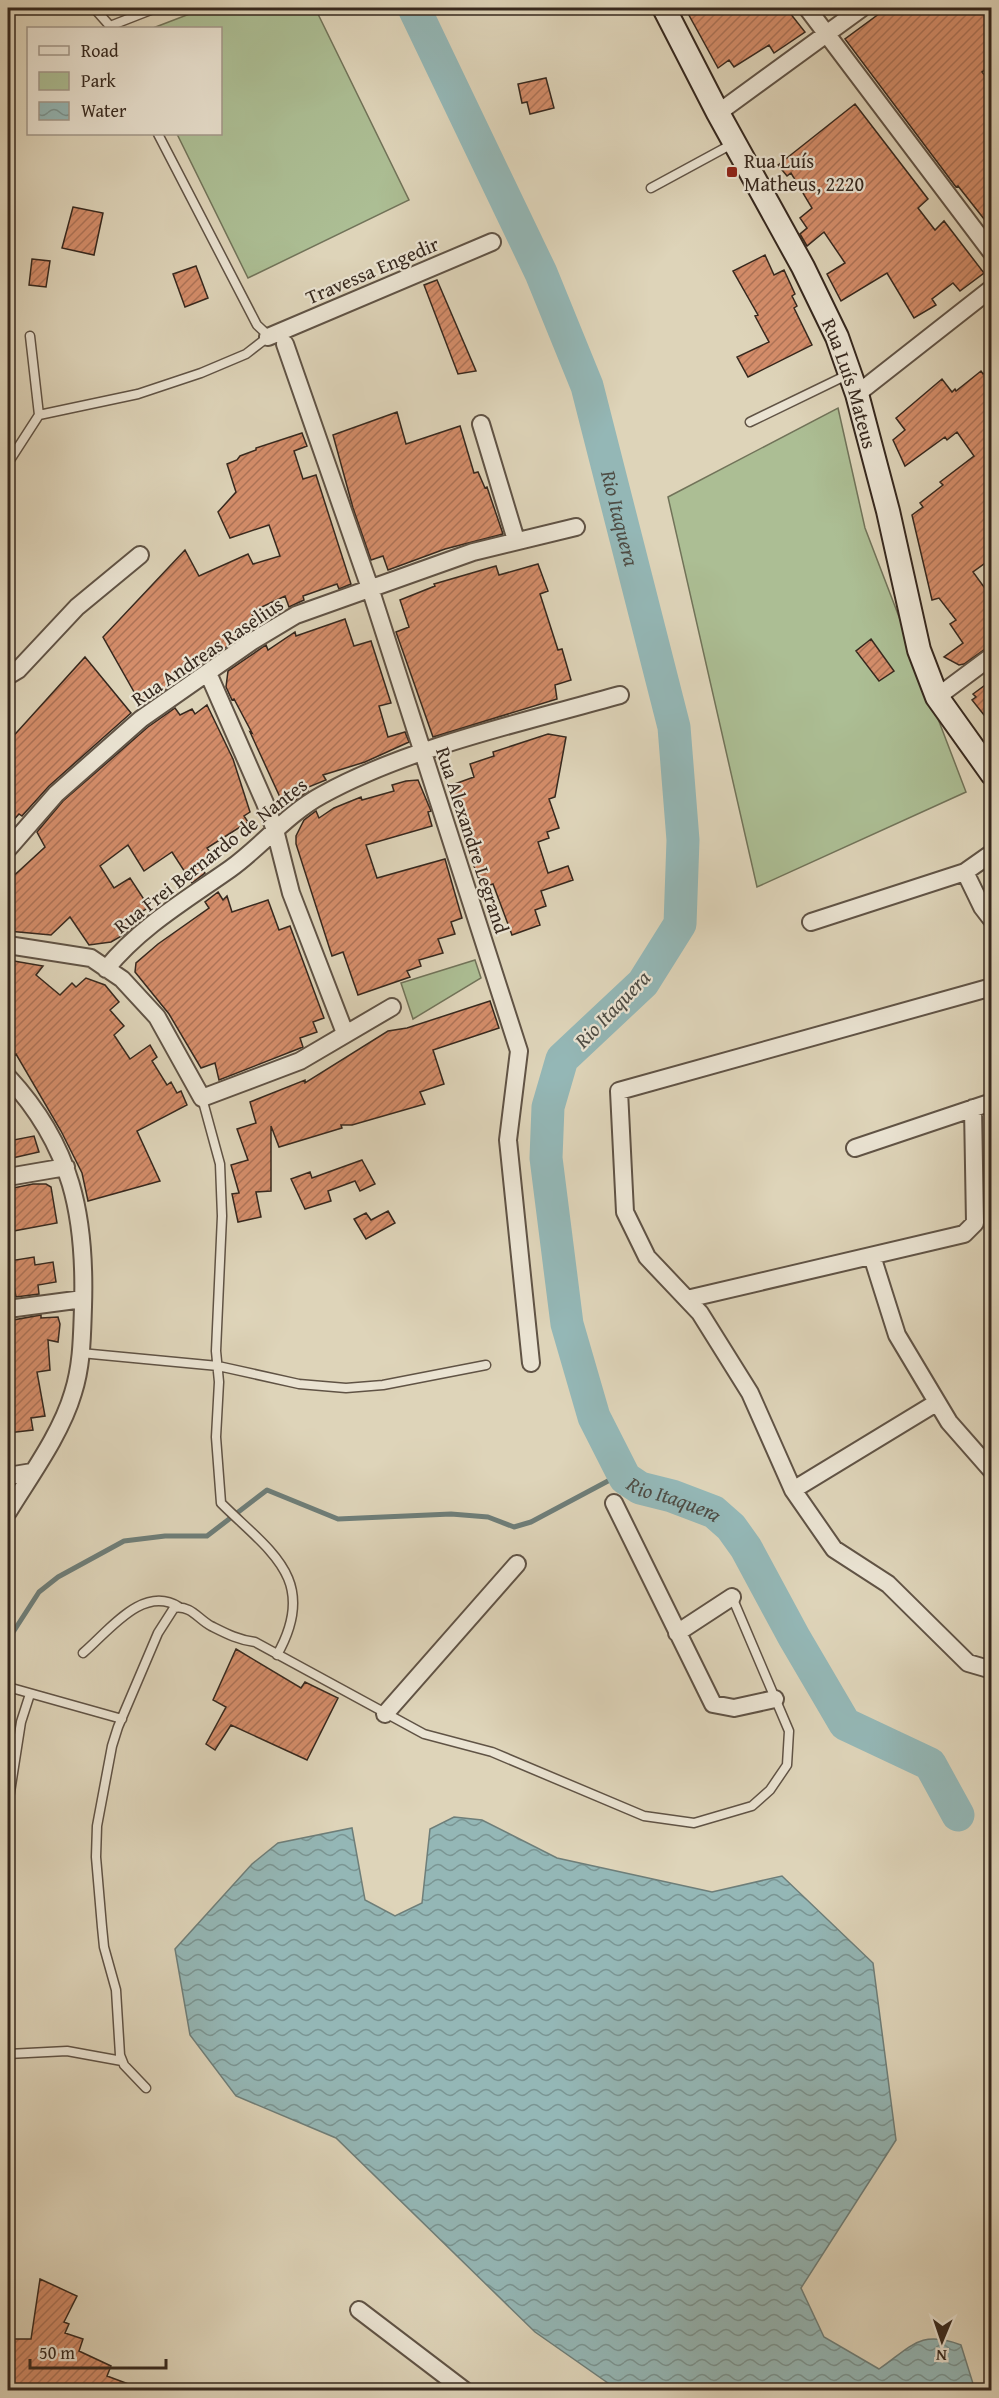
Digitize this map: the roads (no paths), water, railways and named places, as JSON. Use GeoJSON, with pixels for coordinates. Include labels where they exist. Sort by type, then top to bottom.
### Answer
{"type":"FeatureCollection","features":[{"type":"Feature","properties":{"kind":"main road","name":"Rua Luís Mateus"},"geometry":{"type":"LineString","coordinates":[[664,8],[837,337],[854,383],[888,511],[919,650],[937,697],[992,774]]}},
{"type":"Feature","properties":{"kind":"street"},"geometry":{"type":"LineString","coordinates":[[807,8],[992,253]]}},
{"type":"Feature","properties":{"kind":"street"},"geometry":{"type":"LineString","coordinates":[[718,113],[862,8]]}},
{"type":"Feature","properties":{"kind":"street","name":"Travessa Engedir"},"geometry":{"type":"LineString","coordinates":[[268,337],[492,242]]}},
{"type":"Feature","properties":{"kind":"street"},"geometry":{"type":"LineString","coordinates":[[854,383],[992,288]]}},
{"type":"Feature","properties":{"kind":"street","name":"Rua Alexandre Legrand"},"geometry":{"type":"LineString","coordinates":[[285,344],[370,588],[519,1051],[508,1140],[531,1363]]}},
{"type":"Feature","properties":{"kind":"street"},"geometry":{"type":"LineString","coordinates":[[481,424],[516,540]]}},
{"type":"Feature","properties":{"kind":"street","name":"Rua Andreas Raselius"},"geometry":{"type":"LineString","coordinates":[[8,849],[56,794],[141,718],[251,642],[296,615],[473,552],[576,527]]}},
{"type":"Feature","properties":{"kind":"street"},"geometry":{"type":"LineString","coordinates":[[8,676],[18,670],[77,607],[140,555]]}},
{"type":"Feature","properties":{"kind":"street"},"geometry":{"type":"LineString","coordinates":[[937,697],[992,656]]}},
{"type":"Feature","properties":{"kind":"street"},"geometry":{"type":"LineString","coordinates":[[208,673],[275,830],[291,893],[345,1033]]}},
{"type":"Feature","properties":{"kind":"street","name":"Rua Frei Bernardo de Nantes"},"geometry":{"type":"LineString","coordinates":[[106,969],[145,929],[249,855],[299,809],[323,795],[423,752],[620,695]]}},
{"type":"Feature","properties":{"kind":"street"},"geometry":{"type":"LineString","coordinates":[[811,922],[965,872],[992,853]]}},
{"type":"Feature","properties":{"kind":"street"},"geometry":{"type":"LineString","coordinates":[[965,872],[982,907],[992,920]]}},
{"type":"Feature","properties":{"kind":"street"},"geometry":{"type":"LineString","coordinates":[[8,945],[92,958],[122,979],[157,1017],[202,1098],[300,1060],[392,1007]]}},
{"type":"Feature","properties":{"kind":"street"},"geometry":{"type":"LineString","coordinates":[[992,987],[619,1091],[625,1212],[647,1257],[700,1313],[750,1393],[794,1490],[834,1549],[888,1584],[968,1663],[992,1670]]}},
{"type":"Feature","properties":{"kind":"street"},"geometry":{"type":"LineString","coordinates":[[8,1077],[47,1126],[66,1167],[81,1228],[84,1271],[81,1353],[73,1394],[62,1418],[8,1512]]}},
{"type":"Feature","properties":{"kind":"street"},"geometry":{"type":"LineString","coordinates":[[855,1148],[992,1102]]}},
{"type":"Feature","properties":{"kind":"street"},"geometry":{"type":"LineString","coordinates":[[687,1299],[964,1234],[975,1223],[973,1108]]}},
{"type":"Feature","properties":{"kind":"street"},"geometry":{"type":"LineString","coordinates":[[8,1177],[66,1167]]}},
{"type":"Feature","properties":{"kind":"street"},"geometry":{"type":"LineString","coordinates":[[872,1256],[897,1335],[949,1422],[992,1471]]}},
{"type":"Feature","properties":{"kind":"street"},"geometry":{"type":"LineString","coordinates":[[8,1309],[83,1299]]}},
{"type":"Feature","properties":{"kind":"street"},"geometry":{"type":"LineString","coordinates":[[794,1490],[936,1403]]}},
{"type":"Feature","properties":{"kind":"street"},"geometry":{"type":"LineString","coordinates":[[8,1476],[32,1472]]}},
{"type":"Feature","properties":{"kind":"street"},"geometry":{"type":"LineString","coordinates":[[614,1503],[714,1704],[734,1708],[775,1699]]}},
{"type":"Feature","properties":{"kind":"street"},"geometry":{"type":"LineString","coordinates":[[385,1714],[517,1564]]}},
{"type":"Feature","properties":{"kind":"street"},"geometry":{"type":"LineString","coordinates":[[677,1633],[732,1597]]}},
{"type":"Feature","properties":{"kind":"street"},"geometry":{"type":"LineString","coordinates":[[359,2310],[464,2391]]}},
{"type":"Feature","properties":{"kind":"lane"},"geometry":{"type":"LineString","coordinates":[[94,8],[110,27],[156,8]]}},
{"type":"Feature","properties":{"kind":"lane"},"geometry":{"type":"LineString","coordinates":[[159,135],[258,325],[268,337],[285,344]]}},
{"type":"Feature","properties":{"kind":"lane"},"geometry":{"type":"LineString","coordinates":[[651,188],[734,143]]}},
{"type":"Feature","properties":{"kind":"lane"},"geometry":{"type":"LineString","coordinates":[[8,463],[39,415],[30,336]]}},
{"type":"Feature","properties":{"kind":"lane"},"geometry":{"type":"LineString","coordinates":[[39,415],[138,394],[201,373],[246,354],[268,337]]}},
{"type":"Feature","properties":{"kind":"lane"},"geometry":{"type":"LineString","coordinates":[[750,422],[854,383]]}},
{"type":"Feature","properties":{"kind":"lane"},"geometry":{"type":"LineString","coordinates":[[202,1098],[220,1164],[222,1216],[216,1351],[218,1366],[216,1437],[220,1503],[241,1520],[277,1557],[286,1571],[292,1590],[292,1605],[288,1636],[277,1655]]}},
{"type":"Feature","properties":{"kind":"lane"},"geometry":{"type":"LineString","coordinates":[[81,1353],[218,1366],[299,1384],[346,1388],[383,1385],[486,1365]]}},
{"type":"Feature","properties":{"kind":"lane"},"geometry":{"type":"LineString","coordinates":[[83,1653],[140,1605],[149,1601],[165,1600],[193,1611],[207,1624],[239,1640],[255,1642],[424,1734],[492,1752],[644,1816],[694,1823],[752,1806],[770,1790],[787,1766],[789,1731],[732,1597]]}},
{"type":"Feature","properties":{"kind":"lane"},"geometry":{"type":"LineString","coordinates":[[146,2088],[122,2061],[116,1990],[104,1947],[96,1857],[100,1808],[112,1746],[158,1633],[171,1612],[179,1607]]}},
{"type":"Feature","properties":{"kind":"lane"},"geometry":{"type":"LineString","coordinates":[[8,1687],[122,1719]]}},
{"type":"Feature","properties":{"kind":"lane"},"geometry":{"type":"LineString","coordinates":[[8,1805],[21,1722],[30,1694]]}},
{"type":"Feature","properties":{"kind":"lane"},"geometry":{"type":"LineString","coordinates":[[8,2054],[67,2051],[122,2061]]}},
{"type":"Feature","properties":{"kind":"water"},"geometry":{"type":"Polygon","coordinates":[[[454,1817],[482,1820],[557,1858],[712,1892],[782,1876],[873,1963],[896,2140],[801,2288],[824,2337],[879,2369],[908,2348],[925,2340],[935,2339],[961,2345],[975,2390],[618,2390],[535,2332],[336,2138],[236,2096],[190,2035],[175,1949],[252,1864],[278,1843],[352,1828],[365,1900],[395,1916],[422,1903],[430,1829],[454,1817]]]}},
{"type":"Feature","properties":{"kind":"waterway","name":"Rio Itaquera"},"geometry":{"type":"LineString","coordinates":[[414,8],[541,273],[587,386],[674,727],[683,840],[680,924],[643,983],[562,1059],[548,1107],[546,1158],[567,1324],[594,1417],[625,1478],[640,1488],[672,1496],[714,1512],[731,1527],[746,1548],[845,1724],[930,1764],[958,1815]]}},
{"type":"Feature","properties":{"kind":"waterway"},"geometry":{"type":"LineString","coordinates":[[8,1640],[39,1592],[58,1577],[124,1541],[165,1536],[207,1536],[267,1490],[338,1519],[451,1514],[488,1517],[514,1527],[531,1522],[623,1473]]}},
{"type":"Feature","properties":{"kind":"place","name":"Rua Luís Matheus, 2220"},"geometry":{"type":"Point","coordinates":[732,172]}}]}
